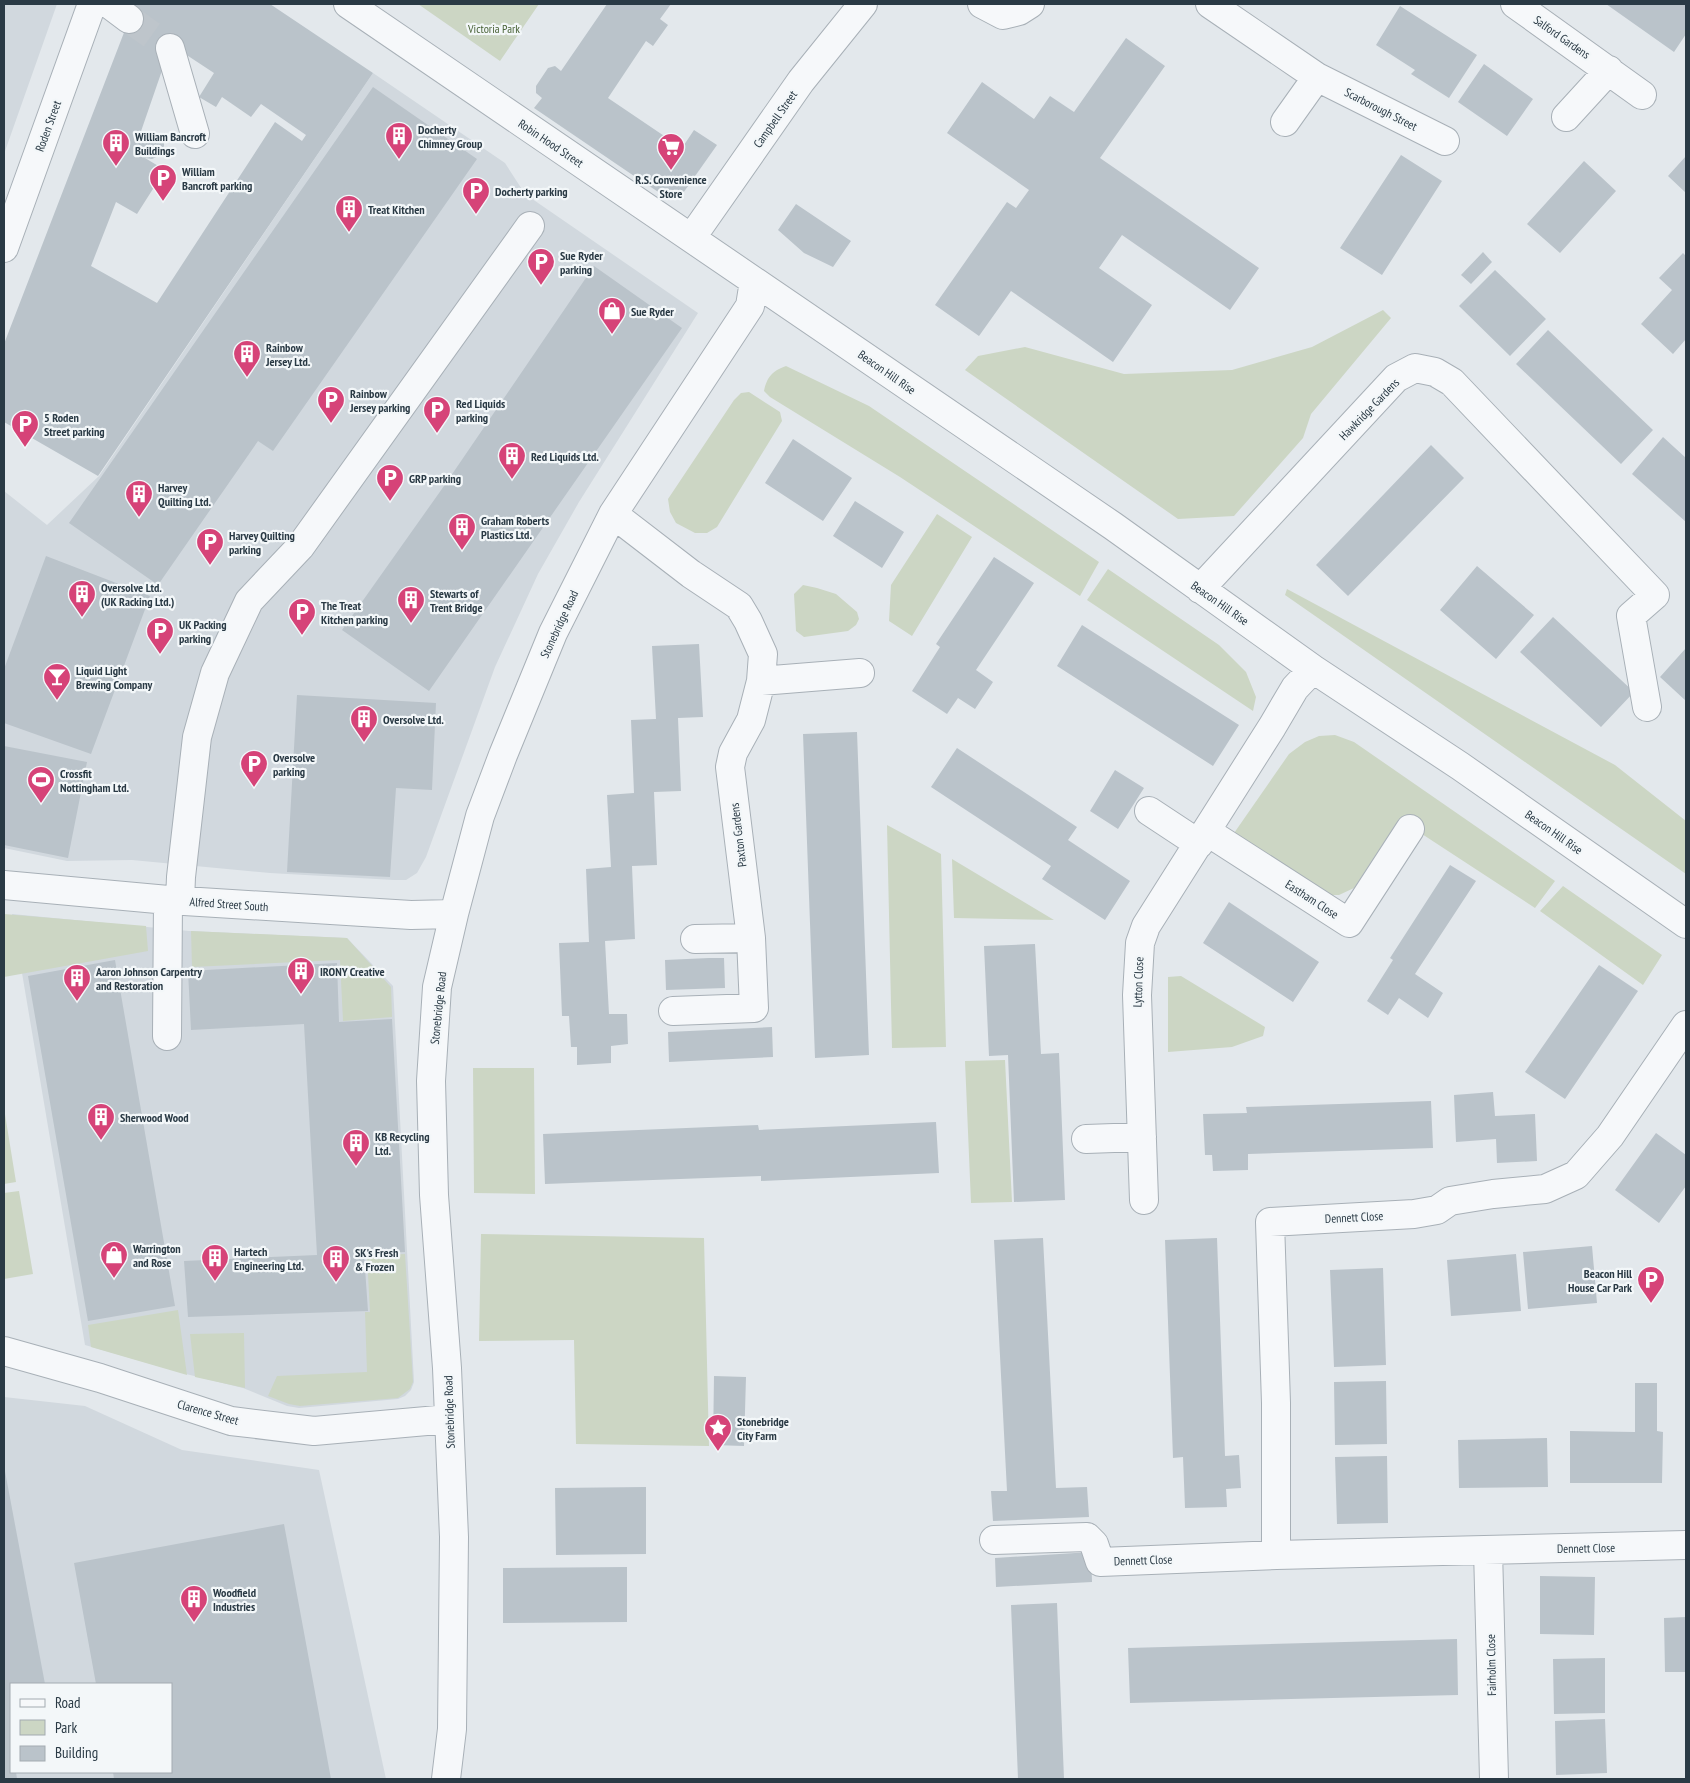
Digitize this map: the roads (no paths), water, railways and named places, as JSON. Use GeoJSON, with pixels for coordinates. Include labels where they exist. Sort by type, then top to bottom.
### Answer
{"type":"FeatureCollection","features":[{"type":"Feature","properties":{"kind":"street","name":"Roden Street"},"geometry":{"type":"LineString","coordinates":[[4,248],[92,4]]}},
{"type":"Feature","properties":{"kind":"street","name":"Robin Hood Street"},"geometry":{"type":"LineString","coordinates":[[348,4],[754,281]]}},
{"type":"Feature","properties":{"kind":"street","name":"Campbell Street"},"geometry":{"type":"LineString","coordinates":[[692,237],[801,81],[863,4]]}},
{"type":"Feature","properties":{"kind":"street"},"geometry":{"type":"LineString","coordinates":[[982,4],[1003,15],[1019,11],[1030,4]]}},
{"type":"Feature","properties":{"kind":"street","name":"Scarborough Street"},"geometry":{"type":"LineString","coordinates":[[1210,4],[1317,77],[1445,141]]}},
{"type":"Feature","properties":{"kind":"street","name":"Salford Gardens"},"geometry":{"type":"LineString","coordinates":[[1515,4],[1642,95]]}},
{"type":"Feature","properties":{"kind":"street"},"geometry":{"type":"LineString","coordinates":[[170,48],[195,134]]}},
{"type":"Feature","properties":{"kind":"street"},"geometry":{"type":"LineString","coordinates":[[1566,117],[1609,70]]}},
{"type":"Feature","properties":{"kind":"street"},"geometry":{"type":"LineString","coordinates":[[1285,122],[1317,77]]}},
{"type":"Feature","properties":{"kind":"street"},"geometry":{"type":"LineString","coordinates":[[167,1036],[174,901],[181,877],[197,738],[215,673],[249,600],[300,547],[530,226]]}},
{"type":"Feature","properties":{"kind":"street","name":"Stonebridge Road"},"geometry":{"type":"LineString","coordinates":[[446,1779],[452,1729],[454,1537],[447,1368],[434,1195],[431,1081],[438,987],[454,914],[480,816],[502,755],[553,633],[613,514],[750,306],[754,281]]}},
{"type":"Feature","properties":{"kind":"street","name":"Beacon Hill Rise"},"geometry":{"type":"LineString","coordinates":[[754,281],[1113,526],[1313,669],[1460,766],[1686,924]]}},
{"type":"Feature","properties":{"kind":"street","name":"Hawkridge Gardens"},"geometry":{"type":"LineString","coordinates":[[1200,589],[1396,378],[1415,368],[1435,372],[1452,382],[1655,595],[1631,616],[1647,707]]}},
{"type":"Feature","properties":{"kind":"street","name":"Paxton Gardens"},"geometry":{"type":"LineString","coordinates":[[613,514],[692,574],[739,606],[763,654],[762,681],[751,720],[732,753],[730,767],[751,938],[754,1008],[673,1011]]}},
{"type":"Feature","properties":{"kind":"street","name":"Lytton Close"},"geometry":{"type":"LineString","coordinates":[[1144,1200],[1136,995],[1140,943],[1146,926],[1295,688],[1313,669]]}},
{"type":"Feature","properties":{"kind":"street"},"geometry":{"type":"LineString","coordinates":[[762,681],[860,673]]}},
{"type":"Feature","properties":{"kind":"street"},"geometry":{"type":"LineString","coordinates":[[1149,811],[1202,837]]}},
{"type":"Feature","properties":{"kind":"street","name":"Eastham Close"},"geometry":{"type":"LineString","coordinates":[[1202,837],[1349,922],[1410,829]]}},
{"type":"Feature","properties":{"kind":"street","name":"Alfred Street South"},"geometry":{"type":"LineString","coordinates":[[4,885],[174,901],[411,915],[454,914]]}},
{"type":"Feature","properties":{"kind":"street"},"geometry":{"type":"LineString","coordinates":[[694,939],[751,938]]}},
{"type":"Feature","properties":{"kind":"street","name":"Dennett Close"},"geometry":{"type":"LineString","coordinates":[[1276,1555],[1276,1403],[1270,1222],[1422,1213],[1437,1210],[1450,1201],[1493,1194],[1545,1190],[1576,1175],[1610,1136],[1686,1025]]}},
{"type":"Feature","properties":{"kind":"street"},"geometry":{"type":"LineString","coordinates":[[1086,1139],[1142,1137]]}},
{"type":"Feature","properties":{"kind":"street","name":"Clarence Street"},"geometry":{"type":"LineString","coordinates":[[4,1351],[100,1378],[231,1421],[314,1431],[449,1419]]}},
{"type":"Feature","properties":{"kind":"street","name":"Dennett Close"},"geometry":{"type":"LineString","coordinates":[[994,1540],[1087,1537],[1094,1544],[1100,1562],[1276,1555],[1686,1545]]}},
{"type":"Feature","properties":{"kind":"street","name":"Fairholm Close"},"geometry":{"type":"LineString","coordinates":[[1488,1550],[1494,1779]]}},
{"type":"Feature","properties":{"kind":"tunnel"},"geometry":{"type":"LineString","coordinates":[[129,19],[170,48]]}},
{"type":"Feature","properties":{"kind":"place","name":"Docherty Chimney Group"},"geometry":{"type":"Point","coordinates":[399,160]}},
{"type":"Feature","properties":{"kind":"place","name":"William Bancroft Buildings"},"geometry":{"type":"Point","coordinates":[116,167]}},
{"type":"Feature","properties":{"kind":"place","name":"R.S. Convenience Store"},"geometry":{"type":"Point","coordinates":[671,171]}},
{"type":"Feature","properties":{"kind":"place","name":"William Bancroft parking"},"geometry":{"type":"Point","coordinates":[163,202]}},
{"type":"Feature","properties":{"kind":"place","name":"Docherty parking"},"geometry":{"type":"Point","coordinates":[476,215]}},
{"type":"Feature","properties":{"kind":"place","name":"Treat Kitchen"},"geometry":{"type":"Point","coordinates":[349,233]}},
{"type":"Feature","properties":{"kind":"place","name":"Sue Ryder parking"},"geometry":{"type":"Point","coordinates":[541,286]}},
{"type":"Feature","properties":{"kind":"place","name":"Sue Ryder"},"geometry":{"type":"Point","coordinates":[612,335]}},
{"type":"Feature","properties":{"kind":"place","name":"Rainbow Jersey Ltd."},"geometry":{"type":"Point","coordinates":[247,378]}},
{"type":"Feature","properties":{"kind":"place","name":"Rainbow Jersey parking"},"geometry":{"type":"Point","coordinates":[331,424]}},
{"type":"Feature","properties":{"kind":"place","name":"Red Liquids parking"},"geometry":{"type":"Point","coordinates":[437,434]}},
{"type":"Feature","properties":{"kind":"place","name":"5 Roden Street parking"},"geometry":{"type":"Point","coordinates":[25,448]}},
{"type":"Feature","properties":{"kind":"place","name":"Red Liquids Ltd."},"geometry":{"type":"Point","coordinates":[512,480]}},
{"type":"Feature","properties":{"kind":"place","name":"GRP parking"},"geometry":{"type":"Point","coordinates":[390,502]}},
{"type":"Feature","properties":{"kind":"place","name":"Harvey Quilting Ltd."},"geometry":{"type":"Point","coordinates":[139,518]}},
{"type":"Feature","properties":{"kind":"place","name":"Graham Roberts Plastics Ltd."},"geometry":{"type":"Point","coordinates":[462,551]}},
{"type":"Feature","properties":{"kind":"place","name":"Harvey Quilting parking"},"geometry":{"type":"Point","coordinates":[210,566]}},
{"type":"Feature","properties":{"kind":"place","name":"Oversolve Ltd. (UK Racking Ltd.)"},"geometry":{"type":"Point","coordinates":[82,618]}},
{"type":"Feature","properties":{"kind":"place","name":"Stewarts of Trent Bridge"},"geometry":{"type":"Point","coordinates":[411,624]}},
{"type":"Feature","properties":{"kind":"place","name":"The Treat Kitchen parking"},"geometry":{"type":"Point","coordinates":[302,636]}},
{"type":"Feature","properties":{"kind":"place","name":"UK Packing parking"},"geometry":{"type":"Point","coordinates":[160,655]}},
{"type":"Feature","properties":{"kind":"place","name":"Liquid Light Brewing Company"},"geometry":{"type":"Point","coordinates":[57,701]}},
{"type":"Feature","properties":{"kind":"place","name":"Oversolve Ltd."},"geometry":{"type":"Point","coordinates":[364,743]}},
{"type":"Feature","properties":{"kind":"place","name":"Oversolve parking"},"geometry":{"type":"Point","coordinates":[254,788]}},
{"type":"Feature","properties":{"kind":"place","name":"Crossfit Nottingham Ltd."},"geometry":{"type":"Point","coordinates":[41,804]}},
{"type":"Feature","properties":{"kind":"place","name":"IRONY Creative"},"geometry":{"type":"Point","coordinates":[301,995]}},
{"type":"Feature","properties":{"kind":"place","name":"Aaron Johnson Carpentry and Restoration"},"geometry":{"type":"Point","coordinates":[77,1002]}},
{"type":"Feature","properties":{"kind":"place","name":"Sherwood Wood"},"geometry":{"type":"Point","coordinates":[101,1141]}},
{"type":"Feature","properties":{"kind":"place","name":"KB Recycling Ltd."},"geometry":{"type":"Point","coordinates":[356,1167]}},
{"type":"Feature","properties":{"kind":"place","name":"Warrington and Rose"},"geometry":{"type":"Point","coordinates":[114,1279]}},
{"type":"Feature","properties":{"kind":"place","name":"Hartech Engineering Ltd."},"geometry":{"type":"Point","coordinates":[215,1282]}},
{"type":"Feature","properties":{"kind":"place","name":"SK's Fresh & Frozen"},"geometry":{"type":"Point","coordinates":[336,1283]}},
{"type":"Feature","properties":{"kind":"place","name":"Beacon Hill House Car Park"},"geometry":{"type":"Point","coordinates":[1651,1304]}},
{"type":"Feature","properties":{"kind":"place","name":"Stonebridge City Farm"},"geometry":{"type":"Point","coordinates":[718,1452]}},
{"type":"Feature","properties":{"kind":"place","name":"Woodfield Industries"},"geometry":{"type":"Point","coordinates":[194,1623]}},
{"type":"Feature","properties":{"kind":"park label","name":"Victoria Park"},"geometry":{"type":"Point","coordinates":[494,28]}}]}
